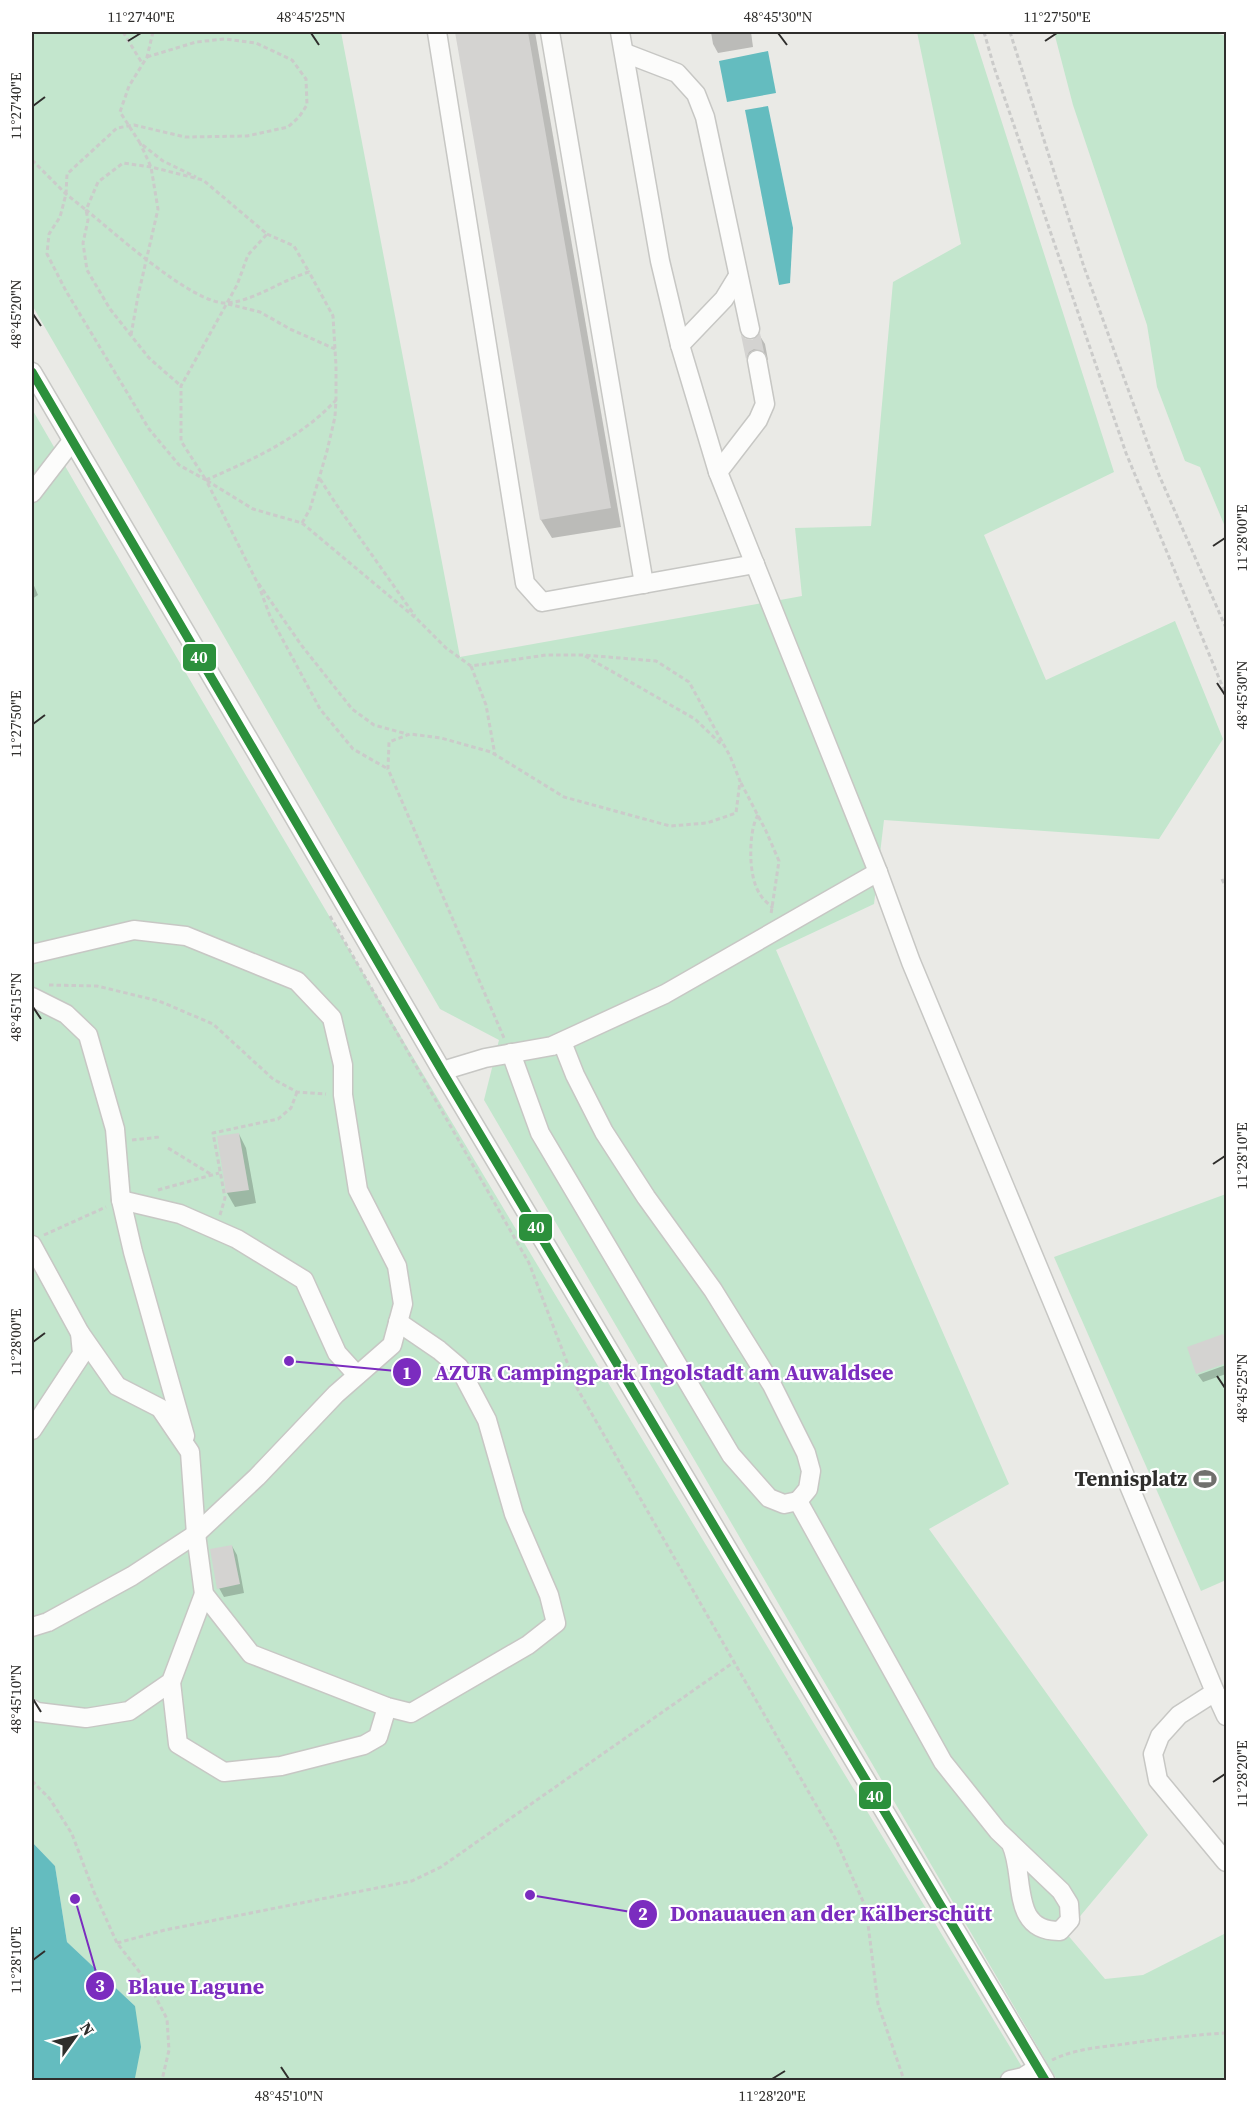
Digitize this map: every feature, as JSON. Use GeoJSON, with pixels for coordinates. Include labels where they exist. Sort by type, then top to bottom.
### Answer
{"type":"FeatureCollection","features":[{"type":"Feature","properties":{"kind":"street"},"geometry":{"type":"LineString","coordinates":[[437,32],[525,583],[542,602],[755,564]]}},
{"type":"Feature","properties":{"kind":"street"},"geometry":{"type":"LineString","coordinates":[[550,32],[645,584]]}},
{"type":"Feature","properties":{"kind":"street"},"geometry":{"type":"LineString","coordinates":[[620,32],[660,261],[680,345],[718,472],[916,973],[1215,1692],[1227,1716]]}},
{"type":"Feature","properties":{"kind":"street"},"geometry":{"type":"LineString","coordinates":[[625,53],[677,73],[696,94],[705,117],[750,329]]}},
{"type":"Feature","properties":{"kind":"street"},"geometry":{"type":"LineString","coordinates":[[680,345],[724,299],[738,276]]}},
{"type":"Feature","properties":{"kind":"street"},"geometry":{"type":"LineString","coordinates":[[718,472],[758,420],[765,404],[757,360]]}},
{"type":"Feature","properties":{"kind":"street"},"geometry":{"type":"LineString","coordinates":[[32,372],[442,1071],[1041,2074],[1011,2080]]}},
{"type":"Feature","properties":{"kind":"street"},"geometry":{"type":"LineString","coordinates":[[32,493],[72,441]]}},
{"type":"Feature","properties":{"kind":"street"},"geometry":{"type":"LineString","coordinates":[[442,1071],[485,1058],[552,1046],[562,1042],[664,994],[878,872]]}},
{"type":"Feature","properties":{"kind":"street"},"geometry":{"type":"LineString","coordinates":[[32,954],[134,930],[144,931],[186,936],[297,981],[332,1018],[343,1065],[343,1095],[358,1190],[398,1266],[404,1304],[392,1345],[336,1394],[257,1477],[196,1534],[132,1576],[48,1622],[32,1627]]}},
{"type":"Feature","properties":{"kind":"street"},"geometry":{"type":"LineString","coordinates":[[36,991],[66,1014],[88,1035],[115,1129],[121,1200],[136,1263],[190,1452],[196,1534],[204,1594],[171,1682],[178,1744],[224,1772],[281,1766],[364,1745],[378,1737],[387,1707]]}},
{"type":"Feature","properties":{"kind":"street"},"geometry":{"type":"LineString","coordinates":[[511,1053],[540,1133],[731,1455],[769,1498],[784,1504],[798,1501],[808,1489],[811,1471],[806,1453],[772,1385],[713,1290],[646,1197],[604,1132],[575,1075],[562,1042]]}},
{"type":"Feature","properties":{"kind":"street"},"geometry":{"type":"LineString","coordinates":[[121,1200],[180,1214],[237,1239],[304,1280],[337,1353],[357,1375]]}},
{"type":"Feature","properties":{"kind":"street"},"geometry":{"type":"LineString","coordinates":[[32,1245],[80,1333],[117,1386],[160,1408],[190,1452]]}},
{"type":"Feature","properties":{"kind":"street"},"geometry":{"type":"LineString","coordinates":[[204,1594],[251,1653],[387,1707],[411,1713],[528,1646],[556,1623],[549,1595],[514,1514],[487,1420],[459,1366],[440,1350],[398,1322]]}},
{"type":"Feature","properties":{"kind":"street"},"geometry":{"type":"LineString","coordinates":[[32,1430],[82,1354],[80,1333]]}},
{"type":"Feature","properties":{"kind":"street"},"geometry":{"type":"LineString","coordinates":[[798,1501],[943,1762],[998,1831],[1061,1891],[1068,1904],[1070,1920],[1060,1931],[1047,1932],[1031,1923],[1020,1900],[1021,1885],[1016,1854],[1011,1844]]}},
{"type":"Feature","properties":{"kind":"street"},"geometry":{"type":"LineString","coordinates":[[32,1709],[37,1712],[86,1718],[129,1711],[171,1682]]}},
{"type":"Feature","properties":{"kind":"street"},"geometry":{"type":"LineString","coordinates":[[1215,1692],[1179,1715],[1160,1736],[1153,1754],[1158,1780],[1227,1862]]}},
{"type":"Feature","properties":{"kind":"path"},"geometry":{"type":"LineString","coordinates":[[123,32],[143,64]]}},
{"type":"Feature","properties":{"kind":"path"},"geometry":{"type":"LineString","coordinates":[[131,335],[158,209],[151,167],[140,143],[120,112],[129,86],[147,57],[153,32]]}},
{"type":"Feature","properties":{"kind":"path"},"geometry":{"type":"LineString","coordinates":[[984,32],[1126,453],[1227,695]]}},
{"type":"Feature","properties":{"kind":"path"},"geometry":{"type":"LineString","coordinates":[[1010,32],[1084,267],[1158,475],[1227,628]]}},
{"type":"Feature","properties":{"kind":"path"},"geometry":{"type":"LineString","coordinates":[[147,57],[196,42],[225,39],[256,44],[292,60],[306,80],[307,105],[288,127],[247,136],[185,137],[134,125],[117,128],[68,174],[60,217],[49,234],[47,254],[66,291],[148,429],[179,465],[254,509],[302,523],[418,620],[446,648],[471,666],[486,705],[495,755]]}},
{"type":"Feature","properties":{"kind":"path"},"geometry":{"type":"LineString","coordinates":[[140,143],[163,161],[203,180],[267,234],[294,246],[333,316],[335,417],[310,509],[302,523]]}},
{"type":"Feature","properties":{"kind":"path"},"geometry":{"type":"LineString","coordinates":[[32,160],[66,194],[164,273],[203,298],[260,312],[290,329],[335,349]]}},
{"type":"Feature","properties":{"kind":"path"},"geometry":{"type":"LineString","coordinates":[[181,386],[149,358],[110,309],[87,270],[83,243],[88,220],[86,210],[98,182],[123,163],[151,167],[203,180]]}},
{"type":"Feature","properties":{"kind":"path"},"geometry":{"type":"LineString","coordinates":[[267,234],[248,255],[237,285],[181,386],[181,441],[206,480],[256,580],[270,616],[320,708],[353,749],[388,769]]}},
{"type":"Feature","properties":{"kind":"path"},"geometry":{"type":"LineString","coordinates":[[226,303],[255,296],[289,278],[309,272]]}},
{"type":"Feature","properties":{"kind":"path"},"geometry":{"type":"LineString","coordinates":[[206,480],[243,464],[293,436],[325,411],[336,399]]}},
{"type":"Feature","properties":{"kind":"path"},"geometry":{"type":"LineString","coordinates":[[319,478],[418,620]]}},
{"type":"Feature","properties":{"kind":"path"},"geometry":{"type":"LineString","coordinates":[[256,580],[302,646],[352,709],[374,725],[410,734],[441,738],[495,755],[564,797],[670,826],[707,823],[736,813],[740,781]]}},
{"type":"Feature","properties":{"kind":"path"},"geometry":{"type":"LineString","coordinates":[[471,666],[546,655],[583,655],[656,661],[689,682],[730,756],[779,861],[773,909],[762,938]]}},
{"type":"Feature","properties":{"kind":"path"},"geometry":{"type":"LineString","coordinates":[[583,655],[695,719],[718,740],[730,756]]}},
{"type":"Feature","properties":{"kind":"path"},"geometry":{"type":"LineString","coordinates":[[410,734],[389,742],[388,769],[511,1053]]}},
{"type":"Feature","properties":{"kind":"path"},"geometry":{"type":"LineString","coordinates":[[758,815],[754,821],[752,834],[751,867],[758,893],[773,909]]}},
{"type":"Feature","properties":{"kind":"path"},"geometry":{"type":"LineString","coordinates":[[1222,879],[1227,888]]}},
{"type":"Feature","properties":{"kind":"path"},"geometry":{"type":"LineString","coordinates":[[326,910],[529,1263],[578,1388],[836,1838],[866,1908],[878,2004],[904,2080]]}},
{"type":"Feature","properties":{"kind":"path"},"geometry":{"type":"LineString","coordinates":[[36,991],[97,986],[159,1001],[213,1024],[273,1079],[297,1092],[343,1095]]}},
{"type":"Feature","properties":{"kind":"path"},"geometry":{"type":"LineString","coordinates":[[213,1229],[225,1198],[213,1133],[278,1119],[291,1108],[297,1092]]}},
{"type":"Feature","properties":{"kind":"path"},"geometry":{"type":"LineString","coordinates":[[116,1142],[160,1137]]}},
{"type":"Feature","properties":{"kind":"path"},"geometry":{"type":"LineString","coordinates":[[168,1148],[212,1175]]}},
{"type":"Feature","properties":{"kind":"path"},"geometry":{"type":"LineString","coordinates":[[117,1943],[165,1930],[412,1881],[441,1867],[735,1662]]}},
{"type":"Feature","properties":{"kind":"path"},"geometry":{"type":"LineString","coordinates":[[32,1781],[50,1799],[72,1834],[117,1943],[149,1984],[167,2019],[169,2050],[162,2080]]}},
{"type":"Feature","properties":{"kind":"path"},"geometry":{"type":"LineString","coordinates":[[1041,2074],[1060,2056],[1095,2048],[1227,2033]]}},
{"type":"Feature","properties":{"kind":"green space"},"geometry":{"type":"Polygon","coordinates":[[[32,32],[341,32],[460,657],[802,596],[795,528],[871,526],[893,282],[961,244],[917,32],[973,32],[1114,472],[984,535],[1046,680],[1175,621],[1223,739],[1159,839],[884,820],[874,904],[776,950],[1009,1484],[929,1529],[1148,1835],[1066,1933],[1105,1979],[1143,1975],[1226,1933],[1226,2080],[1057,2080],[484,1100],[499,1040],[440,1009],[32,305],[32,32]]]}},
{"type":"Feature","properties":{"kind":"green space"},"geometry":{"type":"Polygon","coordinates":[[[1054,32],[1211,32],[1226,36],[1226,529],[1200,467],[1185,461],[1157,387],[1147,325],[1073,105],[1054,32]]]}},
{"type":"Feature","properties":{"kind":"green space"},"geometry":{"type":"Polygon","coordinates":[[[32,409],[402,1039],[1030,2080],[133,2080],[135,2077],[135,2006],[67,1942],[55,1866],[32,1842],[32,409]]]}},
{"type":"Feature","properties":{"kind":"green space"},"geometry":{"type":"Polygon","coordinates":[[[1226,1194],[1226,1580],[1201,1591],[1054,1257],[1226,1194]]]}},
{"type":"Feature","properties":{"kind":"water"},"geometry":{"type":"Polygon","coordinates":[[[768,51],[776,93],[727,102],[719,61],[768,51]]]}},
{"type":"Feature","properties":{"kind":"water"},"geometry":{"type":"Polygon","coordinates":[[[768,106],[793,228],[790,283],[779,285],[745,110],[768,106]]]}},
{"type":"Feature","properties":{"kind":"water"},"geometry":{"type":"Polygon","coordinates":[[[32,1842],[55,1866],[67,1942],[135,2006],[141,2047],[133,2080],[32,2080],[32,1842]]]}},
{"type":"Feature","properties":{"kind":"building"},"geometry":{"type":"Polygon","coordinates":[[[455,32],[528,32],[611,508],[540,520],[455,32]]]}},
{"type":"Feature","properties":{"kind":"building"},"geometry":{"type":"Polygon","coordinates":[[[760,333],[764,352],[754,349],[749,352],[746,359],[741,335],[752,340],[760,333]]]}},
{"type":"Feature","properties":{"kind":"building"},"geometry":{"type":"Polygon","coordinates":[[[239,1133],[249,1190],[226,1193],[217,1136],[239,1133]]]}},
{"type":"Feature","properties":{"kind":"building"},"geometry":{"type":"Polygon","coordinates":[[[1223,1334],[1227,1345],[1227,1363],[1196,1374],[1187,1347],[1223,1334]]]}},
{"type":"Feature","properties":{"kind":"building"},"geometry":{"type":"Polygon","coordinates":[[[232,1545],[240,1584],[217,1589],[210,1549],[232,1545]]]}},
{"type":"Feature","properties":{"kind":"transit line","name":"40"},"geometry":{"type":"LineString","coordinates":[[32,372],[442,1071],[1045,2080]]}},
{"type":"Feature","properties":{"kind":"place","name":"AZUR Campingpark Ingolstadt am Auwaldsee"},"geometry":{"type":"Point","coordinates":[289,1361]}},
{"type":"Feature","properties":{"kind":"place","name":"Tennisplatz"},"geometry":{"type":"Point","coordinates":[1205,1479]}},
{"type":"Feature","properties":{"kind":"place","name":"Donauauen an der Kälberschütt"},"geometry":{"type":"Point","coordinates":[530,1895]}},
{"type":"Feature","properties":{"kind":"place","name":"Blaue Lagune"},"geometry":{"type":"Point","coordinates":[75,1899]}}]}
